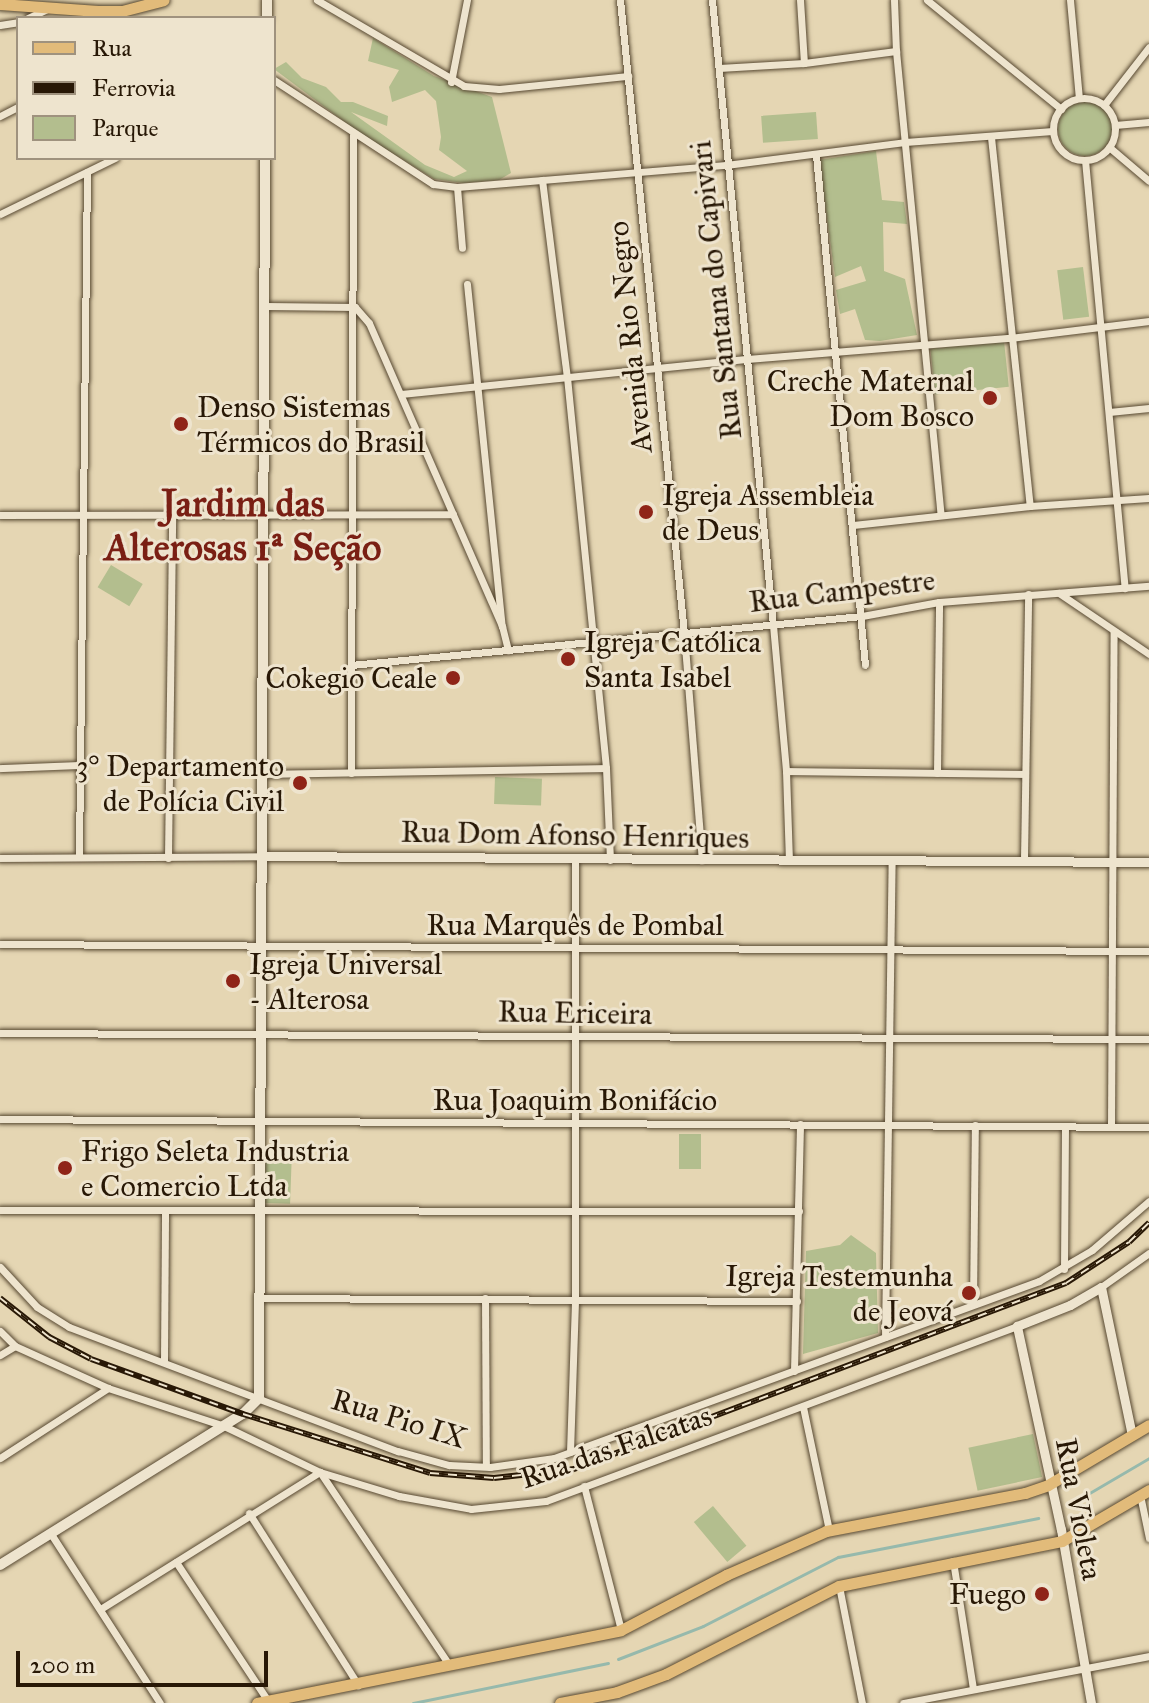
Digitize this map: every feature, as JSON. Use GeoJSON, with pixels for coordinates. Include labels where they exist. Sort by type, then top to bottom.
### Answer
{"type":"FeatureCollection","features":[{"type":"Feature","properties":{"kind":"main road"},"geometry":{"type":"LineString","coordinates":[[0,4],[122,11],[164,0]]}},
{"type":"Feature","properties":{"kind":"main road"},"geometry":{"type":"LineString","coordinates":[[0,1565],[243,1414],[259,1398],[258,1032],[263,856],[265,160]]}},
{"type":"Feature","properties":{"kind":"main road"},"geometry":{"type":"LineString","coordinates":[[263,1702],[621,1630],[726,1575],[829,1530],[1025,1493],[1048,1485],[1149,1425]]}},
{"type":"Feature","properties":{"kind":"main road"},"geometry":{"type":"LineString","coordinates":[[560,1703],[616,1698],[839,1586],[1062,1541],[1145,1492]]}},
{"type":"Feature","properties":{"kind":"street"},"geometry":{"type":"LineString","coordinates":[[317,0],[451,82],[499,89],[628,76]]}},
{"type":"Feature","properties":{"kind":"street"},"geometry":{"type":"LineString","coordinates":[[451,82],[467,0]]}},
{"type":"Feature","properties":{"kind":"street","name":"Avenida Rio Negro"},"geometry":{"type":"LineString","coordinates":[[620,0],[684,633],[702,860]]}},
{"type":"Feature","properties":{"kind":"street","name":"Rua Santana do Capivari"},"geometry":{"type":"LineString","coordinates":[[712,0],[773,625],[786,771],[789,861]]}},
{"type":"Feature","properties":{"kind":"street"},"geometry":{"type":"LineString","coordinates":[[800,0],[804,63]]}},
{"type":"Feature","properties":{"kind":"street"},"geometry":{"type":"LineString","coordinates":[[894,0],[896,51],[941,515]]}},
{"type":"Feature","properties":{"kind":"street"},"geometry":{"type":"LineString","coordinates":[[927,0],[1061,109]]}},
{"type":"Feature","properties":{"kind":"street"},"geometry":{"type":"LineString","coordinates":[[1070,0],[1079,98]]}},
{"type":"Feature","properties":{"kind":"street"},"geometry":{"type":"LineString","coordinates":[[33,16],[49,9]]}},
{"type":"Feature","properties":{"kind":"street"},"geometry":{"type":"LineString","coordinates":[[1104,105],[1149,47]]}},
{"type":"Feature","properties":{"kind":"street"},"geometry":{"type":"LineString","coordinates":[[719,68],[804,63],[896,51]]}},
{"type":"Feature","properties":{"kind":"street"},"geometry":{"type":"LineString","coordinates":[[276,81],[353,135],[433,184],[457,187],[726,165],[905,142],[1053,131]]}},
{"type":"Feature","properties":{"kind":"street"},"geometry":{"type":"LineString","coordinates":[[1079,98],[1104,105],[1115,125],[1109,147],[1099,156],[1085,160],[1064,152],[1053,131],[1061,109],[1079,98]]}},
{"type":"Feature","properties":{"kind":"street"},"geometry":{"type":"LineString","coordinates":[[1115,125],[1149,122]]}},
{"type":"Feature","properties":{"kind":"street"},"geometry":{"type":"LineString","coordinates":[[351,773],[355,307],[353,135]]}},
{"type":"Feature","properties":{"kind":"street"},"geometry":{"type":"LineString","coordinates":[[991,137],[1030,506]]}},
{"type":"Feature","properties":{"kind":"street"},"geometry":{"type":"LineString","coordinates":[[1109,147],[1149,181]]}},
{"type":"Feature","properties":{"kind":"street"},"geometry":{"type":"LineString","coordinates":[[816,155],[865,665]]}},
{"type":"Feature","properties":{"kind":"street"},"geometry":{"type":"LineString","coordinates":[[0,214],[111,160]]}},
{"type":"Feature","properties":{"kind":"street"},"geometry":{"type":"LineString","coordinates":[[1085,160],[1125,588]]}},
{"type":"Feature","properties":{"kind":"street"},"geometry":{"type":"LineString","coordinates":[[79,855],[87,172]]}},
{"type":"Feature","properties":{"kind":"street"},"geometry":{"type":"LineString","coordinates":[[542,180],[567,377],[606,768],[610,860]]}},
{"type":"Feature","properties":{"kind":"street"},"geometry":{"type":"LineString","coordinates":[[457,187],[462,248]]}},
{"type":"Feature","properties":{"kind":"street"},"geometry":{"type":"LineString","coordinates":[[467,284],[502,626],[508,650]]}},
{"type":"Feature","properties":{"kind":"street"},"geometry":{"type":"LineString","coordinates":[[265,306],[355,307],[369,323],[502,626]]}},
{"type":"Feature","properties":{"kind":"street"},"geometry":{"type":"LineString","coordinates":[[402,394],[658,367],[1010,338],[1149,321]]}},
{"type":"Feature","properties":{"kind":"street"},"geometry":{"type":"LineString","coordinates":[[1109,412],[1149,408]]}},
{"type":"Feature","properties":{"kind":"street"},"geometry":{"type":"LineString","coordinates":[[853,525],[1030,506],[1149,498]]}},
{"type":"Feature","properties":{"kind":"street"},"geometry":{"type":"LineString","coordinates":[[0,515],[353,517],[453,514]]}},
{"type":"Feature","properties":{"kind":"street"},"geometry":{"type":"LineString","coordinates":[[168,858],[172,517]]}},
{"type":"Feature","properties":{"kind":"street","name":"Rua Campestre"},"geometry":{"type":"LineString","coordinates":[[351,665],[862,616],[939,602],[1149,586]]}},
{"type":"Feature","properties":{"kind":"street"},"geometry":{"type":"LineString","coordinates":[[1059,593],[1149,654]]}},
{"type":"Feature","properties":{"kind":"street"},"geometry":{"type":"LineString","coordinates":[[1024,860],[1028,594]]}},
{"type":"Feature","properties":{"kind":"street"},"geometry":{"type":"LineString","coordinates":[[937,773],[939,602]]}},
{"type":"Feature","properties":{"kind":"street"},"geometry":{"type":"LineString","coordinates":[[1111,1126],[1114,632]]}},
{"type":"Feature","properties":{"kind":"street"},"geometry":{"type":"LineString","coordinates":[[0,768],[82,765]]}},
{"type":"Feature","properties":{"kind":"street"},"geometry":{"type":"LineString","coordinates":[[263,774],[606,768]]}},
{"type":"Feature","properties":{"kind":"street"},"geometry":{"type":"LineString","coordinates":[[786,771],[1025,774]]}},
{"type":"Feature","properties":{"kind":"street","name":"Rua Dom Afonso Henriques"},"geometry":{"type":"LineString","coordinates":[[0,858],[79,855],[168,858],[1149,862]]}},
{"type":"Feature","properties":{"kind":"street"},"geometry":{"type":"LineString","coordinates":[[570,1452],[575,1300],[575,859]]}},
{"type":"Feature","properties":{"kind":"street"},"geometry":{"type":"LineString","coordinates":[[885,1337],[892,862]]}},
{"type":"Feature","properties":{"kind":"street","name":"Rua Marquês de Pombal"},"geometry":{"type":"LineString","coordinates":[[0,944],[1149,951]]}},
{"type":"Feature","properties":{"kind":"street","name":"Rua Ericeira"},"geometry":{"type":"LineString","coordinates":[[0,1033],[1149,1039]]}},
{"type":"Feature","properties":{"kind":"street","name":"Rua Joaquim Bonifácio"},"geometry":{"type":"LineString","coordinates":[[0,1119],[1149,1127]]}},
{"type":"Feature","properties":{"kind":"street"},"geometry":{"type":"LineString","coordinates":[[794,1371],[800,1124]]}},
{"type":"Feature","properties":{"kind":"street"},"geometry":{"type":"LineString","coordinates":[[973,1304],[975,1125]]}},
{"type":"Feature","properties":{"kind":"street"},"geometry":{"type":"LineString","coordinates":[[1064,1269],[1065,1126]]}},
{"type":"Feature","properties":{"kind":"street","name":"Rua Pio IX"},"geometry":{"type":"LineString","coordinates":[[0,1267],[37,1307],[69,1327],[398,1451],[449,1465],[486,1466],[554,1458],[1039,1281],[1064,1269],[1120,1229],[1149,1201]]}},
{"type":"Feature","properties":{"kind":"street"},"geometry":{"type":"LineString","coordinates":[[0,1210],[799,1211]]}},
{"type":"Feature","properties":{"kind":"street"},"geometry":{"type":"LineString","coordinates":[[164,1361],[165,1210]]}},
{"type":"Feature","properties":{"kind":"street","name":"Rua das Falcatas"},"geometry":{"type":"LineString","coordinates":[[0,1331],[15,1346],[108,1388],[224,1426],[320,1472],[399,1496],[471,1509],[546,1501],[803,1407],[1070,1305],[1149,1253]]}},
{"type":"Feature","properties":{"kind":"street"},"geometry":{"type":"LineString","coordinates":[[1101,1287],[1132,1435]]}},
{"type":"Feature","properties":{"kind":"street"},"geometry":{"type":"LineString","coordinates":[[258,1298],[797,1301]]}},
{"type":"Feature","properties":{"kind":"street"},"geometry":{"type":"LineString","coordinates":[[485,1298],[486,1466]]}},
{"type":"Feature","properties":{"kind":"street","name":"Rua Violeta"},"geometry":{"type":"LineString","coordinates":[[1017,1326],[1062,1541],[1091,1703]]}},
{"type":"Feature","properties":{"kind":"street"},"geometry":{"type":"LineString","coordinates":[[0,1355],[15,1346]]}},
{"type":"Feature","properties":{"kind":"street"},"geometry":{"type":"LineString","coordinates":[[0,1458],[108,1388]]}},
{"type":"Feature","properties":{"kind":"street"},"geometry":{"type":"LineString","coordinates":[[803,1407],[829,1530]]}},
{"type":"Feature","properties":{"kind":"street"},"geometry":{"type":"LineString","coordinates":[[102,1608],[249,1513],[320,1472],[449,1665]]}},
{"type":"Feature","properties":{"kind":"street"},"geometry":{"type":"LineString","coordinates":[[584,1486],[621,1630]]}},
{"type":"Feature","properties":{"kind":"street"},"geometry":{"type":"LineString","coordinates":[[1145,1492],[1149,1538]]}},
{"type":"Feature","properties":{"kind":"street"},"geometry":{"type":"LineString","coordinates":[[249,1513],[358,1685]]}},
{"type":"Feature","properties":{"kind":"street"},"geometry":{"type":"LineString","coordinates":[[51,1534],[102,1608],[160,1703]]}},
{"type":"Feature","properties":{"kind":"street"},"geometry":{"type":"LineString","coordinates":[[953,1561],[973,1688]]}},
{"type":"Feature","properties":{"kind":"street"},"geometry":{"type":"LineString","coordinates":[[176,1562],[263,1702]]}},
{"type":"Feature","properties":{"kind":"street"},"geometry":{"type":"LineString","coordinates":[[839,1586],[862,1703]]}},
{"type":"Feature","properties":{"kind":"street"},"geometry":{"type":"LineString","coordinates":[[903,1703],[1149,1656]]}},
{"type":"Feature","properties":{"kind":"green space"},"geometry":{"type":"Polygon","coordinates":[[[373,38],[434,76],[492,97],[511,173],[499,180],[464,183],[434,179],[358,132],[276,70],[286,62],[302,78],[326,87],[341,102],[353,102],[388,116],[387,126],[351,112],[425,165],[454,177],[467,171],[439,150],[441,137],[436,101],[425,90],[392,102],[389,87],[399,70],[368,61],[373,38]]]}},
{"type":"Feature","properties":{"kind":"green space"},"geometry":{"type":"Polygon","coordinates":[[[1085,102],[1104,110],[1112,129],[1104,148],[1085,156],[1066,148],[1058,129],[1066,110],[1085,102]]]}},
{"type":"Feature","properties":{"kind":"green space"},"geometry":{"type":"Polygon","coordinates":[[[816,112],[818,139],[763,143],[761,116],[816,112]]]}},
{"type":"Feature","properties":{"kind":"green space"},"geometry":{"type":"Polygon","coordinates":[[[876,151],[882,200],[904,202],[907,224],[883,222],[884,271],[905,279],[917,335],[880,341],[865,340],[855,309],[840,314],[836,290],[866,281],[861,266],[835,277],[819,160],[876,151]]]}},
{"type":"Feature","properties":{"kind":"green space"},"geometry":{"type":"Polygon","coordinates":[[[1083,267],[1089,317],[1063,320],[1057,270],[1083,267]]]}},
{"type":"Feature","properties":{"kind":"green space"},"geometry":{"type":"Polygon","coordinates":[[[1004,341],[1009,387],[935,394],[930,349],[1004,341]]]}},
{"type":"Feature","properties":{"kind":"green space"},"geometry":{"type":"Polygon","coordinates":[[[111,565],[143,584],[129,606],[98,587],[111,565]]]}},
{"type":"Feature","properties":{"kind":"green space"},"geometry":{"type":"Polygon","coordinates":[[[495,777],[542,779],[541,806],[494,804],[495,777]]]}},
{"type":"Feature","properties":{"kind":"green space"},"geometry":{"type":"Polygon","coordinates":[[[679,1134],[701,1134],[701,1169],[679,1169],[679,1134]]]}},
{"type":"Feature","properties":{"kind":"green space"},"geometry":{"type":"Polygon","coordinates":[[[266,1149],[292,1150],[290,1204],[264,1203],[266,1149]]]}},
{"type":"Feature","properties":{"kind":"green space"},"geometry":{"type":"Polygon","coordinates":[[[851,1235],[876,1253],[878,1333],[803,1354],[806,1251],[840,1245],[851,1235]]]}},
{"type":"Feature","properties":{"kind":"green space"},"geometry":{"type":"Polygon","coordinates":[[[1033,1434],[1042,1477],[978,1491],[968,1448],[1033,1434]]]}},
{"type":"Feature","properties":{"kind":"green space"},"geometry":{"type":"Polygon","coordinates":[[[713,1506],[746,1546],[727,1562],[694,1522],[713,1506]]]}},
{"type":"Feature","properties":{"kind":"waterway"},"geometry":{"type":"LineString","coordinates":[[1069,1505],[1149,1458]]}},
{"type":"Feature","properties":{"kind":"waterway"},"geometry":{"type":"LineString","coordinates":[[618,1659],[703,1626],[838,1557],[1038,1518]]}},
{"type":"Feature","properties":{"kind":"waterway"},"geometry":{"type":"LineString","coordinates":[[413,1703],[608,1663]]}},
{"type":"Feature","properties":{"kind":"railway"},"geometry":{"type":"LineString","coordinates":[[0,1298],[49,1337],[91,1359],[243,1414],[430,1473],[494,1478],[574,1469],[1066,1283],[1129,1242],[1149,1223]]}},
{"type":"Feature","properties":{"kind":"place","name":"Creche Maternal Dom Bosco"},"geometry":{"type":"Point","coordinates":[990,398]}},
{"type":"Feature","properties":{"kind":"place","name":"Denso Sistemas Térmicos do Brasil"},"geometry":{"type":"Point","coordinates":[181,424]}},
{"type":"Feature","properties":{"kind":"place","name":"Igreja Assembleia de Deus"},"geometry":{"type":"Point","coordinates":[646,512]}},
{"type":"Feature","properties":{"kind":"place","name":"Igreja Católica Santa Isabel"},"geometry":{"type":"Point","coordinates":[568,659]}},
{"type":"Feature","properties":{"kind":"place","name":"Cokegio Ceale"},"geometry":{"type":"Point","coordinates":[453,678]}},
{"type":"Feature","properties":{"kind":"place","name":"3° Departamento de Polícia Civil"},"geometry":{"type":"Point","coordinates":[300,783]}},
{"type":"Feature","properties":{"kind":"place","name":"Igreja Universal - Alterosa"},"geometry":{"type":"Point","coordinates":[233,981]}},
{"type":"Feature","properties":{"kind":"place","name":"Frigo Seleta Industria e Comercio Ltda"},"geometry":{"type":"Point","coordinates":[65,1168]}},
{"type":"Feature","properties":{"kind":"place","name":"Igreja Testemunha de Jeová"},"geometry":{"type":"Point","coordinates":[969,1293]}},
{"type":"Feature","properties":{"kind":"place","name":"Fuego"},"geometry":{"type":"Point","coordinates":[1042,1594]}},
{"type":"Feature","properties":{"kind":"district","name":"Jardim das Alterosas 1ª Seção"},"geometry":{"type":"Point","coordinates":[243,526]}}]}
